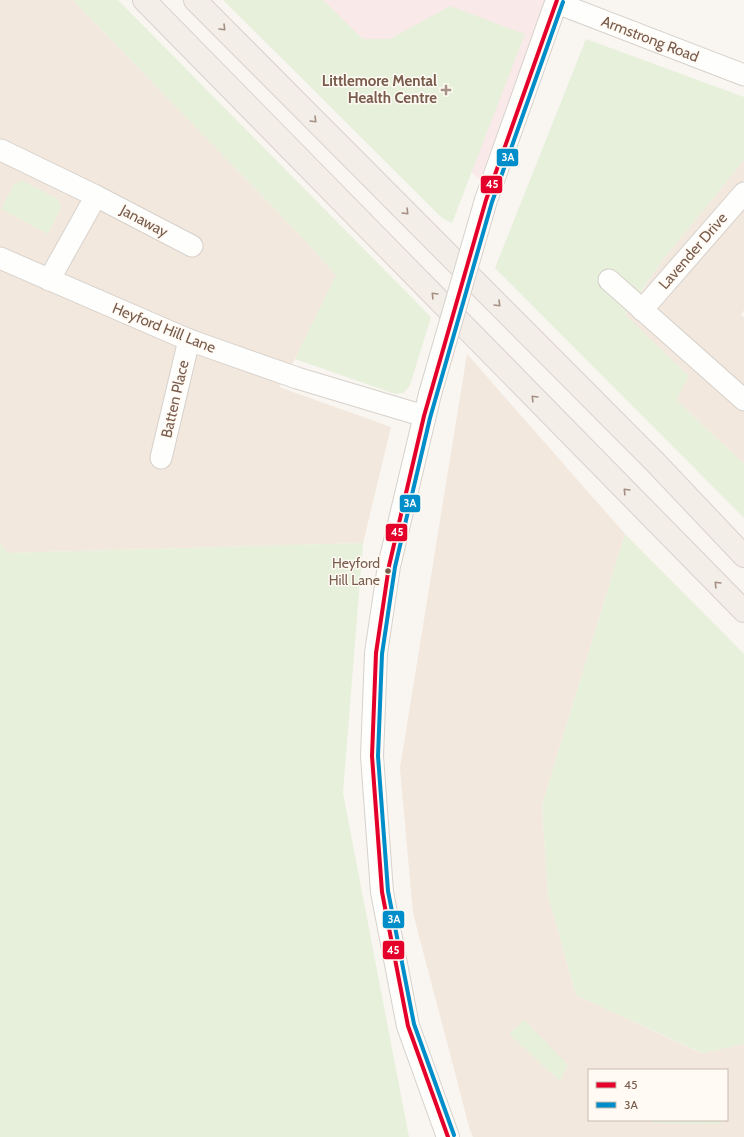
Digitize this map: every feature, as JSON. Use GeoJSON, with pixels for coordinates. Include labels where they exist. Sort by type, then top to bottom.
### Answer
{"type":"FeatureCollection","features":[{"type":"Feature","properties":{"kind":"main road"},"geometry":{"type":"LineString","coordinates":[[144,0],[744,612]]}},
{"type":"Feature","properties":{"kind":"main road"},"geometry":{"type":"LineString","coordinates":[[195,0],[656,463],[744,556]]}},
{"type":"Feature","properties":{"kind":"street","name":"Armstrong Road"},"geometry":{"type":"LineString","coordinates":[[557,1],[744,75]]}},
{"type":"Feature","properties":{"kind":"street"},"geometry":{"type":"LineString","coordinates":[[448,1137],[408,1026],[382,892],[372,756],[376,653],[389,566],[430,394],[486,200],[557,1]]}},
{"type":"Feature","properties":{"kind":"street","name":"Janaway"},"geometry":{"type":"LineString","coordinates":[[1,150],[96,196],[192,246]]}},
{"type":"Feature","properties":{"kind":"street","name":"Lavender Drive"},"geometry":{"type":"LineString","coordinates":[[642,310],[744,193]]}},
{"type":"Feature","properties":{"kind":"street"},"geometry":{"type":"LineString","coordinates":[[49,280],[96,196]]}},
{"type":"Feature","properties":{"kind":"street","name":"Heyford Hill Lane"},"geometry":{"type":"LineString","coordinates":[[0,258],[189,340],[297,378],[424,416]]}},
{"type":"Feature","properties":{"kind":"street"},"geometry":{"type":"LineString","coordinates":[[609,280],[744,400]]}},
{"type":"Feature","properties":{"kind":"street","name":"Batten Place"},"geometry":{"type":"LineString","coordinates":[[161,458],[189,340]]}},
{"type":"Feature","properties":{"kind":"shaded area"},"geometry":{"type":"Polygon","coordinates":[[[0,0],[73,0],[337,275],[295,359],[279,387],[391,427],[363,543],[7,553],[0,542],[0,0]]]}},
{"type":"Feature","properties":{"kind":"shaded area","name":"Littlemore Mental Health Centre"},"geometry":{"type":"Polygon","coordinates":[[[280,0],[546,0],[480,180],[280,0]]]}},
{"type":"Feature","properties":{"kind":"shaded area"},"geometry":{"type":"Polygon","coordinates":[[[744,160],[744,310],[741,315],[744,317],[744,464],[676,400],[625,316],[661,262],[744,160]]]}},
{"type":"Feature","properties":{"kind":"shaded area"},"geometry":{"type":"Polygon","coordinates":[[[467,354],[625,534],[542,805],[548,895],[576,995],[701,1053],[744,1044],[744,1137],[473,1137],[413,913],[400,768],[467,354]]]}},
{"type":"Feature","properties":{"kind":"green space"},"geometry":{"type":"Polygon","coordinates":[[[73,0],[118,0],[431,317],[410,385],[404,393],[395,394],[295,359],[336,275],[299,234],[73,0]]]}},
{"type":"Feature","properties":{"kind":"green space"},"geometry":{"type":"Polygon","coordinates":[[[223,0],[323,0],[363,39],[390,39],[450,6],[525,34],[452,223],[442,218],[223,0]]]}},
{"type":"Feature","properties":{"kind":"green space"},"geometry":{"type":"Polygon","coordinates":[[[586,39],[744,97],[744,160],[661,262],[625,315],[689,376],[676,400],[744,464],[744,518],[495,268],[586,39]]]}},
{"type":"Feature","properties":{"kind":"green space"},"geometry":{"type":"Polygon","coordinates":[[[23,181],[58,199],[61,208],[48,234],[1,209],[14,184],[23,181]]]}},
{"type":"Feature","properties":{"kind":"green space"},"geometry":{"type":"Polygon","coordinates":[[[625,534],[744,654],[744,1044],[702,1053],[576,995],[548,895],[542,805],[625,534]]]}},
{"type":"Feature","properties":{"kind":"green space"},"geometry":{"type":"Polygon","coordinates":[[[0,542],[7,553],[363,543],[343,793],[409,1137],[0,1137],[0,542]]]}},
{"type":"Feature","properties":{"kind":"green space"},"geometry":{"type":"Polygon","coordinates":[[[524,1020],[568,1065],[560,1081],[509,1034],[524,1020]]]}},
{"type":"Feature","properties":{"kind":"green space"},"geometry":{"type":"Polygon","coordinates":[[[651,1121],[721,1121],[721,1124],[650,1123],[651,1121]]]}},
{"type":"Feature","properties":{"kind":"transit line","name":"45"},"geometry":{"type":"LineString","coordinates":[[448,1137],[408,1026],[382,892],[372,756],[376,653],[389,566],[424,416],[486,200],[557,0]]}},
{"type":"Feature","properties":{"kind":"transit line","name":"3A"},"geometry":{"type":"LineString","coordinates":[[454,1135],[414,1024],[388,891],[378,756],[382,654],[395,567],[430,418],[492,202],[563,2]]}},
{"type":"Feature","properties":{"kind":"place","name":"Littlemore Mental Health Centre"},"geometry":{"type":"Point","coordinates":[446,90]}},
{"type":"Feature","properties":{"kind":"place","name":"Heyford Hill Lane"},"geometry":{"type":"Point","coordinates":[388,571]}}]}
